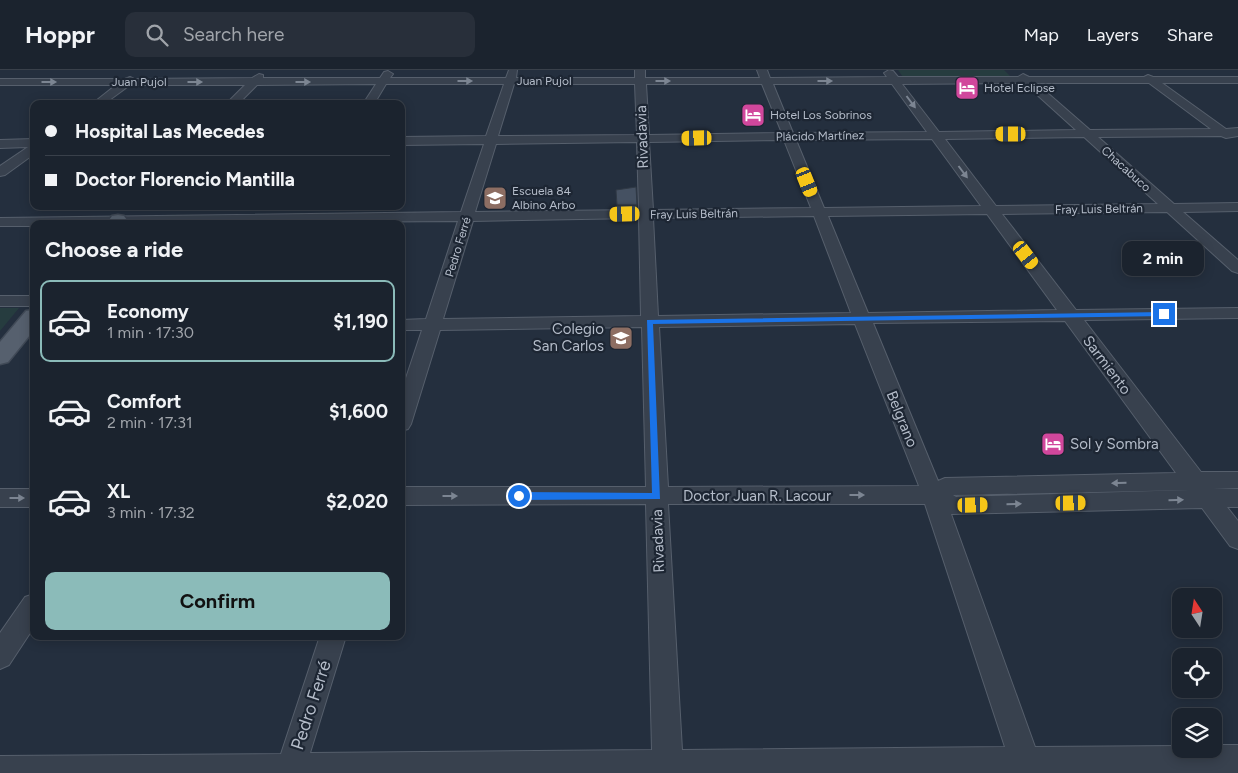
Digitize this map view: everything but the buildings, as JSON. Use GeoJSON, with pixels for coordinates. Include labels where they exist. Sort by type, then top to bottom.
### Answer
{"type":"FeatureCollection","features":[{"type":"Feature","properties":{"kind":"main road"},"geometry":{"type":"LineString","coordinates":[[0,357],[30,325]]}},
{"type":"Feature","properties":{"kind":"street"},"geometry":{"type":"LineString","coordinates":[[0,80],[14,70]]}},
{"type":"Feature","properties":{"kind":"street"},"geometry":{"type":"LineString","coordinates":[[103,100],[144,70]]}},
{"type":"Feature","properties":{"kind":"street"},"geometry":{"type":"LineString","coordinates":[[236,100],[266,70]]}},
{"type":"Feature","properties":{"kind":"street"},"geometry":{"type":"LineString","coordinates":[[371,100],[391,70]]}},
{"type":"Feature","properties":{"kind":"street","name":"Sarmiento"},"geometry":{"type":"LineString","coordinates":[[887,70],[1238,539]]}},
{"type":"Feature","properties":{"kind":"street","name":"Chacabuco"},"geometry":{"type":"LineString","coordinates":[[1015,70],[1238,268]]}},
{"type":"Feature","properties":{"kind":"street"},"geometry":{"type":"LineString","coordinates":[[1136,70],[1238,142]]}},
{"type":"Feature","properties":{"kind":"street","name":"Juan Pujol"},"geometry":{"type":"LineString","coordinates":[[0,80],[383,82],[512,76],[764,75],[895,81],[1238,80]]}},
{"type":"Feature","properties":{"kind":"street","name":"Belgrano"},"geometry":{"type":"LineString","coordinates":[[764,75],[933,495],[1027,768]]}},
{"type":"Feature","properties":{"kind":"street","name":"Pedro Ferré"},"geometry":{"type":"LineString","coordinates":[[405,412],[512,76]]}},
{"type":"Feature","properties":{"kind":"street","name":"Rivadavia"},"geometry":{"type":"LineString","coordinates":[[640,76],[668,769]]}},
{"type":"Feature","properties":{"kind":"street","name":"Plácido Martínez"},"geometry":{"type":"LineString","coordinates":[[405,141],[1238,132]]}},
{"type":"Feature","properties":{"kind":"street"},"geometry":{"type":"LineString","coordinates":[[0,144],[30,143]]}},
{"type":"Feature","properties":{"kind":"street"},"geometry":{"type":"LineString","coordinates":[[0,172],[30,151]]}},
{"type":"Feature","properties":{"kind":"street","name":"Fray Luis Beltrán"},"geometry":{"type":"LineString","coordinates":[[326,220],[468,216],[1238,207]]}},
{"type":"Feature","properties":{"kind":"street"},"geometry":{"type":"LineString","coordinates":[[118,220],[127,210]]}},
{"type":"Feature","properties":{"kind":"street","name":"Fray Luis Beltrán"},"geometry":{"type":"LineString","coordinates":[[0,222],[30,222]]}},
{"type":"Feature","properties":{"kind":"street"},"geometry":{"type":"LineString","coordinates":[[0,301],[30,301]]}},
{"type":"Feature","properties":{"kind":"street"},"geometry":{"type":"LineString","coordinates":[[405,325],[1238,313]]}},
{"type":"Feature","properties":{"kind":"street"},"geometry":{"type":"LineString","coordinates":[[1238,480],[945,487],[933,495],[953,506],[1238,498]]}},
{"type":"Feature","properties":{"kind":"street","name":"Doctor Juan R. Lacour"},"geometry":{"type":"LineString","coordinates":[[405,496],[933,495]]}},
{"type":"Feature","properties":{"kind":"street"},"geometry":{"type":"LineString","coordinates":[[0,498],[30,498]]}},
{"type":"Feature","properties":{"kind":"street"},"geometry":{"type":"LineString","coordinates":[[0,656],[30,612]]}},
{"type":"Feature","properties":{"kind":"street","name":"Pedro Ferré"},"geometry":{"type":"LineString","coordinates":[[290,770],[332,640]]}},
{"type":"Feature","properties":{"kind":"street"},"geometry":{"type":"LineString","coordinates":[[0,771],[1027,768],[1238,760]]}},
{"type":"Feature","properties":{"kind":"green space"},"geometry":{"type":"Polygon","coordinates":[[[898,70],[1004,70],[1012,78],[903,77],[898,70]]]}},
{"type":"Feature","properties":{"kind":"green space"},"geometry":{"type":"Polygon","coordinates":[[[0,308],[19,308],[0,331],[0,308]]]}},
{"type":"Feature","properties":{"kind":"place","name":"Hotel Eclipse"},"geometry":{"type":"Point","coordinates":[967,88]}},
{"type":"Feature","properties":{"kind":"place","name":"Hotel Los Sobrinos"},"geometry":{"type":"Point","coordinates":[753,115]}},
{"type":"Feature","properties":{"kind":"place","name":"Escuela 84 Albino Arbo"},"geometry":{"type":"Point","coordinates":[495,198]}},
{"type":"Feature","properties":{"kind":"place","name":"Colegio San Carlos"},"geometry":{"type":"Point","coordinates":[621,338]}},
{"type":"Feature","properties":{"kind":"place","name":"Sol y Sombra"},"geometry":{"type":"Point","coordinates":[1053,444]}},
{"type":"Feature","properties":{"kind":"route"},"geometry":{"type":"LineString","coordinates":[[519,496],[656,496],[649,322],[1164,314]]}}]}
